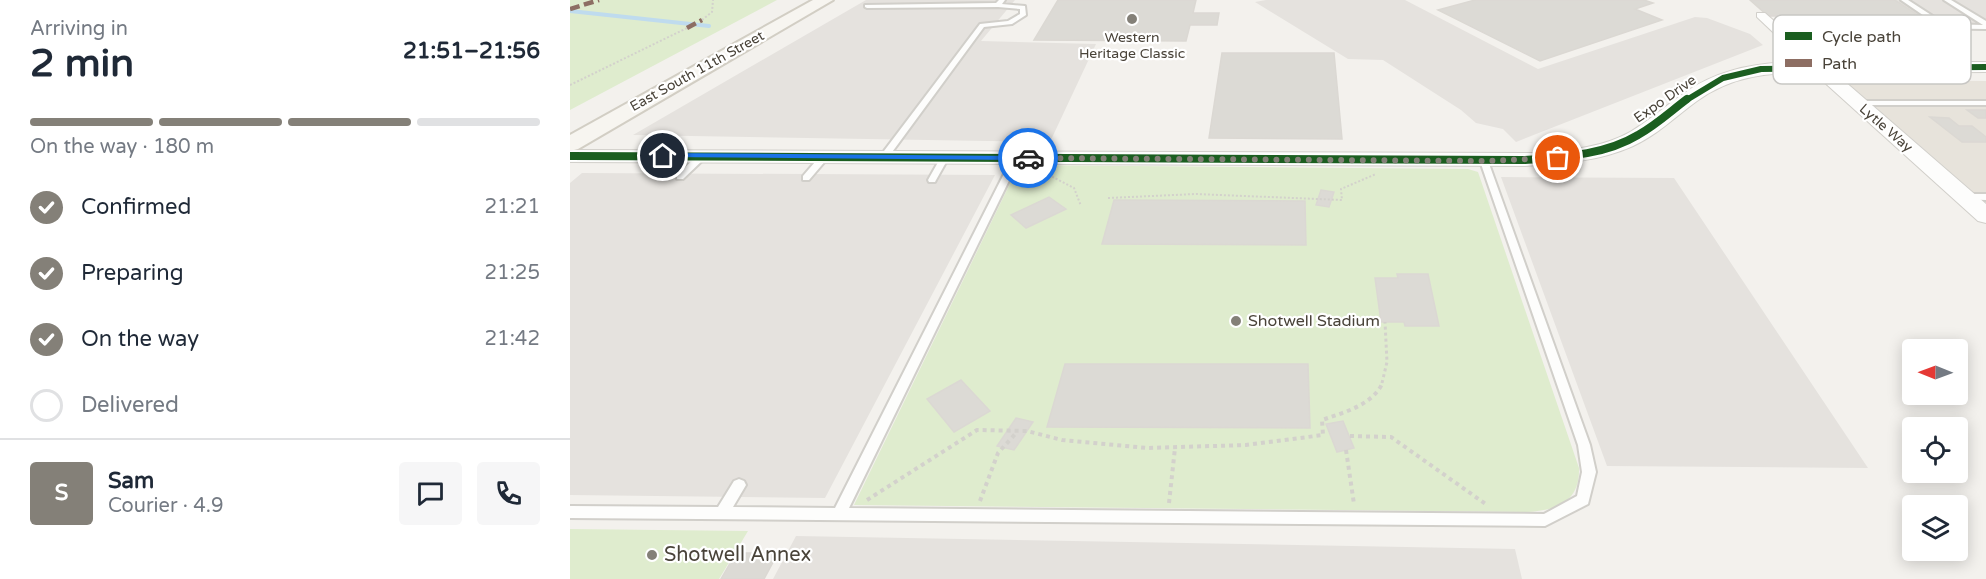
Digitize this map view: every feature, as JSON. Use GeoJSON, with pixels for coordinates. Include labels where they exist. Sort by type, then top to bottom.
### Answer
{"type":"FeatureCollection","features":[{"type":"Feature","properties":{"kind":"main road","name":"East South 11th Street"},"geometry":{"type":"LineString","coordinates":[[570,125],[801,0]]}},
{"type":"Feature","properties":{"kind":"main road","name":"East South 11th Street"},"geometry":{"type":"LineString","coordinates":[[570,144],[825,0]]}},
{"type":"Feature","properties":{"kind":"street","name":"Lytle Way"},"geometry":{"type":"LineString","coordinates":[[1761,15],[1771,24]]}},
{"type":"Feature","properties":{"kind":"street","name":"Expo Drive"},"geometry":{"type":"LineString","coordinates":[[1971,67],[1986,67]]}},
{"type":"Feature","properties":{"kind":"street","name":"Expo Drive"},"geometry":{"type":"LineString","coordinates":[[570,156],[1484,161],[1575,156],[1608,148],[1650,128],[1676,105],[1710,85],[1736,74],[1773,69]]}},
{"type":"Feature","properties":{"kind":"street","name":"Lytle Way"},"geometry":{"type":"LineString","coordinates":[[1837,84],[1986,216]]}},
{"type":"Feature","properties":{"kind":"lane"},"geometry":{"type":"LineString","coordinates":[[1904,0],[1926,15]]}},
{"type":"Feature","properties":{"kind":"lane"},"geometry":{"type":"LineString","coordinates":[[1947,0],[1970,15]]}},
{"type":"Feature","properties":{"kind":"lane"},"geometry":{"type":"LineString","coordinates":[[867,6],[1000,2],[1023,7],[1023,15],[1010,22],[982,25],[884,157]]}},
{"type":"Feature","properties":{"kind":"lane"},"geometry":{"type":"LineString","coordinates":[[1971,15],[1986,25]]}},
{"type":"Feature","properties":{"kind":"lane"},"geometry":{"type":"LineString","coordinates":[[1971,25],[1986,25]]}},
{"type":"Feature","properties":{"kind":"lane"},"geometry":{"type":"LineString","coordinates":[[1857,102],[1986,103]]}},
{"type":"Feature","properties":{"kind":"lane"},"geometry":{"type":"LineString","coordinates":[[680,177],[702,156]]}},
{"type":"Feature","properties":{"kind":"lane"},"geometry":{"type":"LineString","coordinates":[[807,178],[824,157]]}},
{"type":"Feature","properties":{"kind":"lane"},"geometry":{"type":"LineString","coordinates":[[932,180],[945,157]]}},
{"type":"Feature","properties":{"kind":"lane"},"geometry":{"type":"LineString","coordinates":[[843,513],[1016,158]]}},
{"type":"Feature","properties":{"kind":"lane"},"geometry":{"type":"LineString","coordinates":[[570,512],[1545,520],[1583,500],[1589,472],[1584,445],[1484,161]]}},
{"type":"Feature","properties":{"kind":"lane"},"geometry":{"type":"LineString","coordinates":[[1964,196],[1986,197]]}},
{"type":"Feature","properties":{"kind":"lane"},"geometry":{"type":"LineString","coordinates":[[722,513],[739,485]]}},
{"type":"Feature","properties":{"kind":"path"},"geometry":{"type":"LineString","coordinates":[[702,20],[712,12],[713,0]]}},
{"type":"Feature","properties":{"kind":"path"},"geometry":{"type":"LineString","coordinates":[[570,85],[687,28]]}},
{"type":"Feature","properties":{"kind":"path"},"geometry":{"type":"LineString","coordinates":[[1016,158],[1074,188],[1082,206]]}},
{"type":"Feature","properties":{"kind":"path"},"geometry":{"type":"LineString","coordinates":[[1108,198],[1155,194],[1245,195],[1342,200],[1341,189],[1408,161]]}},
{"type":"Feature","properties":{"kind":"path"},"geometry":{"type":"LineString","coordinates":[[843,513],[977,430],[1017,432],[1117,446],[1175,448],[1299,440],[1323,435],[1322,420],[1359,406],[1372,397],[1386,379],[1389,360],[1385,322]]}},
{"type":"Feature","properties":{"kind":"path"},"geometry":{"type":"LineString","coordinates":[[1332,417],[1334,423]]}},
{"type":"Feature","properties":{"kind":"path"},"geometry":{"type":"LineString","coordinates":[[975,514],[998,453],[1017,432]]}},
{"type":"Feature","properties":{"kind":"path"},"geometry":{"type":"LineString","coordinates":[[1350,436],[1391,437],[1508,520]]}},
{"type":"Feature","properties":{"kind":"path"},"geometry":{"type":"LineString","coordinates":[[1167,516],[1175,448]]}},
{"type":"Feature","properties":{"kind":"path"},"geometry":{"type":"LineString","coordinates":[[1346,450],[1356,518]]}},
{"type":"Feature","properties":{"kind":"shaded area"},"geometry":{"type":"Polygon","coordinates":[[[866,0],[1015,0],[981,41],[1096,44],[1050,142],[633,135],[866,0]]]}},
{"type":"Feature","properties":{"kind":"shaded area"},"geometry":{"type":"Polygon","coordinates":[[[1266,0],[1405,0],[1538,69],[1695,17],[1707,18],[1750,34],[1763,45],[1516,142],[1503,129],[1476,123],[1461,110],[1383,60],[1348,59],[1255,2],[1266,0]]]}},
{"type":"Feature","properties":{"kind":"shaded area"},"geometry":{"type":"Polygon","coordinates":[[[1896,0],[1986,0],[1986,27],[1971,27],[1971,15],[1918,15],[1896,0]]]}},
{"type":"Feature","properties":{"kind":"shaded area"},"geometry":{"type":"Polygon","coordinates":[[[1971,81],[1986,81],[1986,203],[1849,84],[1971,84],[1971,81]]]}},
{"type":"Feature","properties":{"kind":"shaded area"},"geometry":{"type":"Polygon","coordinates":[[[582,173],[995,175],[825,498],[570,495],[570,183],[582,173]]]}},
{"type":"Feature","properties":{"kind":"shaded area"},"geometry":{"type":"Polygon","coordinates":[[[1501,177],[1674,178],[1868,468],[1607,466],[1501,177]]]}},
{"type":"Feature","properties":{"kind":"shaded area"},"geometry":{"type":"Polygon","coordinates":[[[796,536],[1515,549],[1522,579],[773,579],[796,536]]]}},
{"type":"Feature","properties":{"kind":"green space"},"geometry":{"type":"Polygon","coordinates":[[[570,0],[777,0],[570,110],[570,0]]]}},
{"type":"Feature","properties":{"kind":"green space","name":"Shotwell Stadium"},"geometry":{"type":"Polygon","coordinates":[[[1019,165],[1468,169],[1478,172],[1579,468],[1576,489],[1565,502],[1558,506],[1528,512],[854,505],[1019,165]]]}},
{"type":"Feature","properties":{"kind":"green space","name":"Shotwell Annex"},"geometry":{"type":"Polygon","coordinates":[[[570,529],[748,531],[719,579],[570,579],[570,529]]]}},
{"type":"Feature","properties":{"kind":"building","name":"Western Heritage Classic"},"geometry":{"type":"Polygon","coordinates":[[[1058,0],[1196,0],[1193,13],[1219,13],[1217,25],[1190,25],[1186,41],[1034,40],[1058,0]]]}},
{"type":"Feature","properties":{"kind":"building"},"geometry":{"type":"Polygon","coordinates":[[[1475,0],[1644,0],[1653,3],[1635,9],[1662,20],[1540,61],[1438,10],[1475,0]]]}},
{"type":"Feature","properties":{"kind":"building"},"geometry":{"type":"Polygon","coordinates":[[[1750,0],[1895,0],[1918,15],[1773,15],[1768,16],[1750,0]]]}},
{"type":"Feature","properties":{"kind":"building"},"geometry":{"type":"Polygon","coordinates":[[[1222,53],[1334,53],[1342,139],[1209,138],[1222,53]]]}},
{"type":"Feature","properties":{"kind":"building"},"geometry":{"type":"Polygon","coordinates":[[[1967,110],[1986,110],[1986,118],[1978,118],[1967,110]]]}},
{"type":"Feature","properties":{"kind":"building"},"geometry":{"type":"Polygon","coordinates":[[[1930,117],[1949,118],[1959,126],[1972,126],[1986,137],[1986,142],[1962,142],[1930,117]]]}},
{"type":"Feature","properties":{"kind":"building"},"geometry":{"type":"Polygon","coordinates":[[[1321,190],[1334,192],[1329,207],[1316,205],[1321,190]]]}},
{"type":"Feature","properties":{"kind":"building"},"geometry":{"type":"Polygon","coordinates":[[[1049,197],[1066,209],[1026,228],[1011,215],[1049,197]]]}},
{"type":"Feature","properties":{"kind":"building"},"geometry":{"type":"Polygon","coordinates":[[[1114,200],[1305,201],[1306,245],[1102,244],[1114,200]]]}},
{"type":"Feature","properties":{"kind":"building"},"geometry":{"type":"Polygon","coordinates":[[[1397,274],[1428,274],[1439,326],[1405,326],[1404,322],[1381,322],[1375,278],[1398,278],[1397,274]]]}},
{"type":"Feature","properties":{"kind":"building"},"geometry":{"type":"Polygon","coordinates":[[[1065,364],[1308,364],[1310,428],[1047,427],[1065,364]]]}},
{"type":"Feature","properties":{"kind":"building"},"geometry":{"type":"Polygon","coordinates":[[[961,380],[990,411],[954,432],[927,399],[961,380]]]}},
{"type":"Feature","properties":{"kind":"building"},"geometry":{"type":"Polygon","coordinates":[[[1016,418],[1033,422],[1014,450],[997,446],[1016,418]]]}},
{"type":"Feature","properties":{"kind":"building"},"geometry":{"type":"Polygon","coordinates":[[[1343,421],[1354,448],[1337,452],[1326,424],[1343,421]]]}},
{"type":"Feature","properties":{"kind":"building"},"geometry":{"type":"Polygon","coordinates":[[[736,553],[778,553],[764,579],[721,579],[736,553]]]}},
{"type":"Feature","properties":{"kind":"waterway"},"geometry":{"type":"LineString","coordinates":[[570,11],[709,26]]}},
{"type":"Feature","properties":{"kind":"marked path"},"geometry":{"type":"LineString","coordinates":[[570,9],[599,0]]}},
{"type":"Feature","properties":{"kind":"marked path"},"geometry":{"type":"LineString","coordinates":[[687,28],[702,20]]}},
{"type":"Feature","properties":{"kind":"cycle path"},"geometry":{"type":"LineString","coordinates":[[1971,67],[1986,67]]}},
{"type":"Feature","properties":{"kind":"cycle path"},"geometry":{"type":"LineString","coordinates":[[570,156],[1525,160],[1607,149],[1637,136],[1691,97],[1723,78],[1749,71],[1773,69]]}},
{"type":"Feature","properties":{"kind":"way so far"},"geometry":{"type":"LineString","coordinates":[[1028,158],[1484,161],[1558,158]]}},
{"type":"Feature","properties":{"kind":"place","name":"Western Heritage Classic"},"geometry":{"type":"Point","coordinates":[1132,19]}},
{"type":"Feature","properties":{"kind":"place","name":"Shotwell Stadium"},"geometry":{"type":"Point","coordinates":[1236,321]}},
{"type":"Feature","properties":{"kind":"place","name":"Shotwell Annex"},"geometry":{"type":"Point","coordinates":[652,555]}},
{"type":"Feature","properties":{"kind":"route"},"geometry":{"type":"LineString","coordinates":[[663,156],[1028,158]]}}]}
